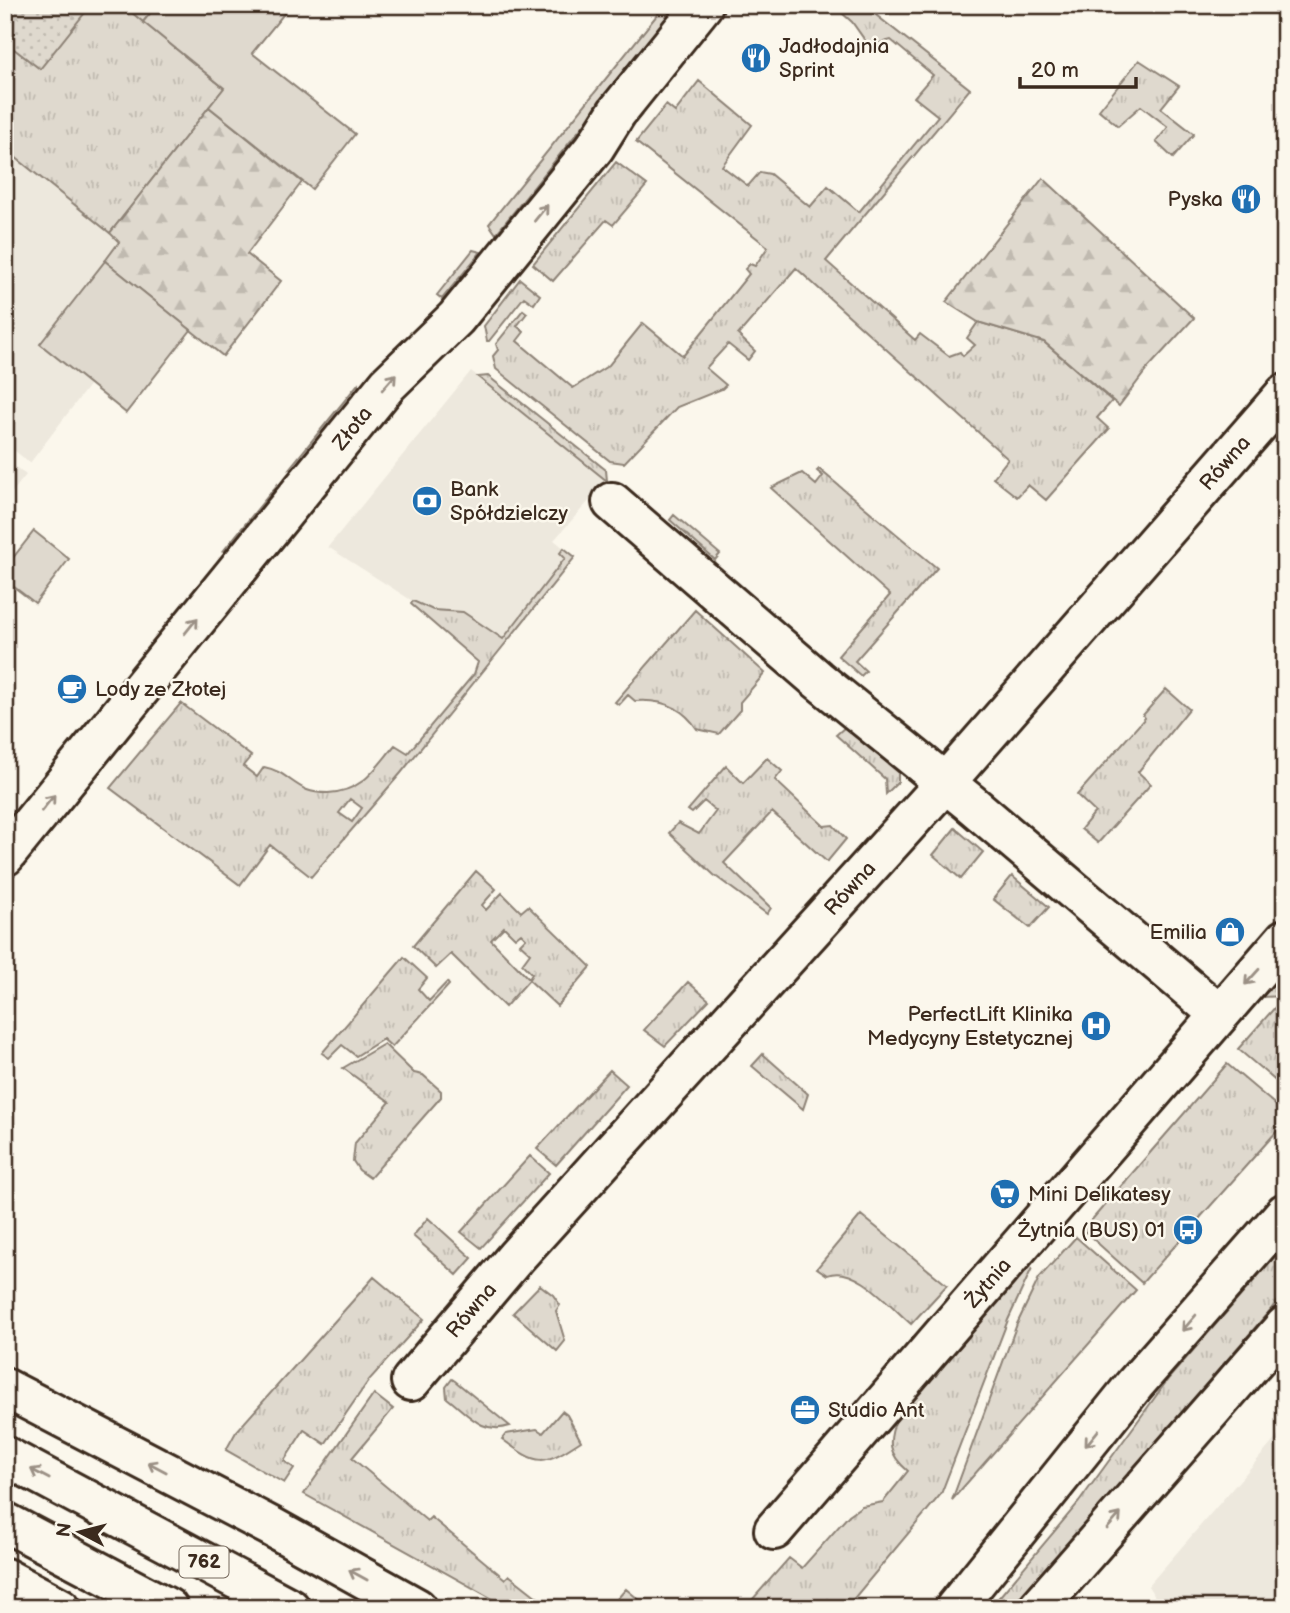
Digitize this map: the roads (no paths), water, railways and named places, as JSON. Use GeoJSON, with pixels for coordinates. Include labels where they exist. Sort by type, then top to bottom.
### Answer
{"type":"FeatureCollection","features":[{"type":"Feature","properties":{"kind":"street","name":"Złota"},"geometry":{"type":"LineString","coordinates":[[5,856],[387,384],[456,318],[595,147],[617,112],[702,5]]}},
{"type":"Feature","properties":{"kind":"street","name":"Równa"},"geometry":{"type":"LineString","coordinates":[[411,1381],[516,1257],[945,783],[1285,394]]}},
{"type":"Feature","properties":{"kind":"street"},"geometry":{"type":"LineString","coordinates":[[612,502],[817,679],[1219,1014]]}},
{"type":"Feature","properties":{"kind":"street","name":"Żytnia"},"geometry":{"type":"LineString","coordinates":[[774,1530],[1285,939]]}},
{"type":"Feature","properties":{"kind":"street"},"geometry":{"type":"LineString","coordinates":[[955,1608],[1135,1384],[1285,1213]]}},
{"type":"Feature","properties":{"kind":"street"},"geometry":{"type":"LineString","coordinates":[[1038,1608],[1285,1326]]}},
{"type":"Feature","properties":{"kind":"street"},"geometry":{"type":"LineString","coordinates":[[5,1388],[270,1527],[417,1608]]}},
{"type":"Feature","properties":{"kind":"street","name":"762"},"geometry":{"type":"LineString","coordinates":[[5,1456],[290,1608]]}},
{"type":"Feature","properties":{"kind":"street"},"geometry":{"type":"LineString","coordinates":[[5,1522],[168,1608]]}},
{"type":"Feature","properties":{"kind":"street"},"geometry":{"type":"LineString","coordinates":[[5,1578],[61,1608]]}},
{"type":"Feature","properties":{"kind":"place","name":"Jadłodajnia Sprint"},"geometry":{"type":"Point","coordinates":[756,58]}},
{"type":"Feature","properties":{"kind":"place","name":"Pyska"},"geometry":{"type":"Point","coordinates":[1246,199]}},
{"type":"Feature","properties":{"kind":"place","name":"Bank Spółdzielczy"},"geometry":{"type":"Point","coordinates":[427,501]}},
{"type":"Feature","properties":{"kind":"place","name":"Lody ze Złotej"},"geometry":{"type":"Point","coordinates":[72,689]}},
{"type":"Feature","properties":{"kind":"place","name":"Emilia"},"geometry":{"type":"Point","coordinates":[1230,932]}},
{"type":"Feature","properties":{"kind":"place","name":"PerfectLift Klinika Medycyny Estetycznej"},"geometry":{"type":"Point","coordinates":[1096,1026]}},
{"type":"Feature","properties":{"kind":"place","name":"Mini Delikatesy"},"geometry":{"type":"Point","coordinates":[1005,1194]}},
{"type":"Feature","properties":{"kind":"place","name":"Żytnia (BUS) 01"},"geometry":{"type":"Point","coordinates":[1188,1230]}},
{"type":"Feature","properties":{"kind":"place","name":"Studio Ant"},"geometry":{"type":"Point","coordinates":[805,1410]}}]}
